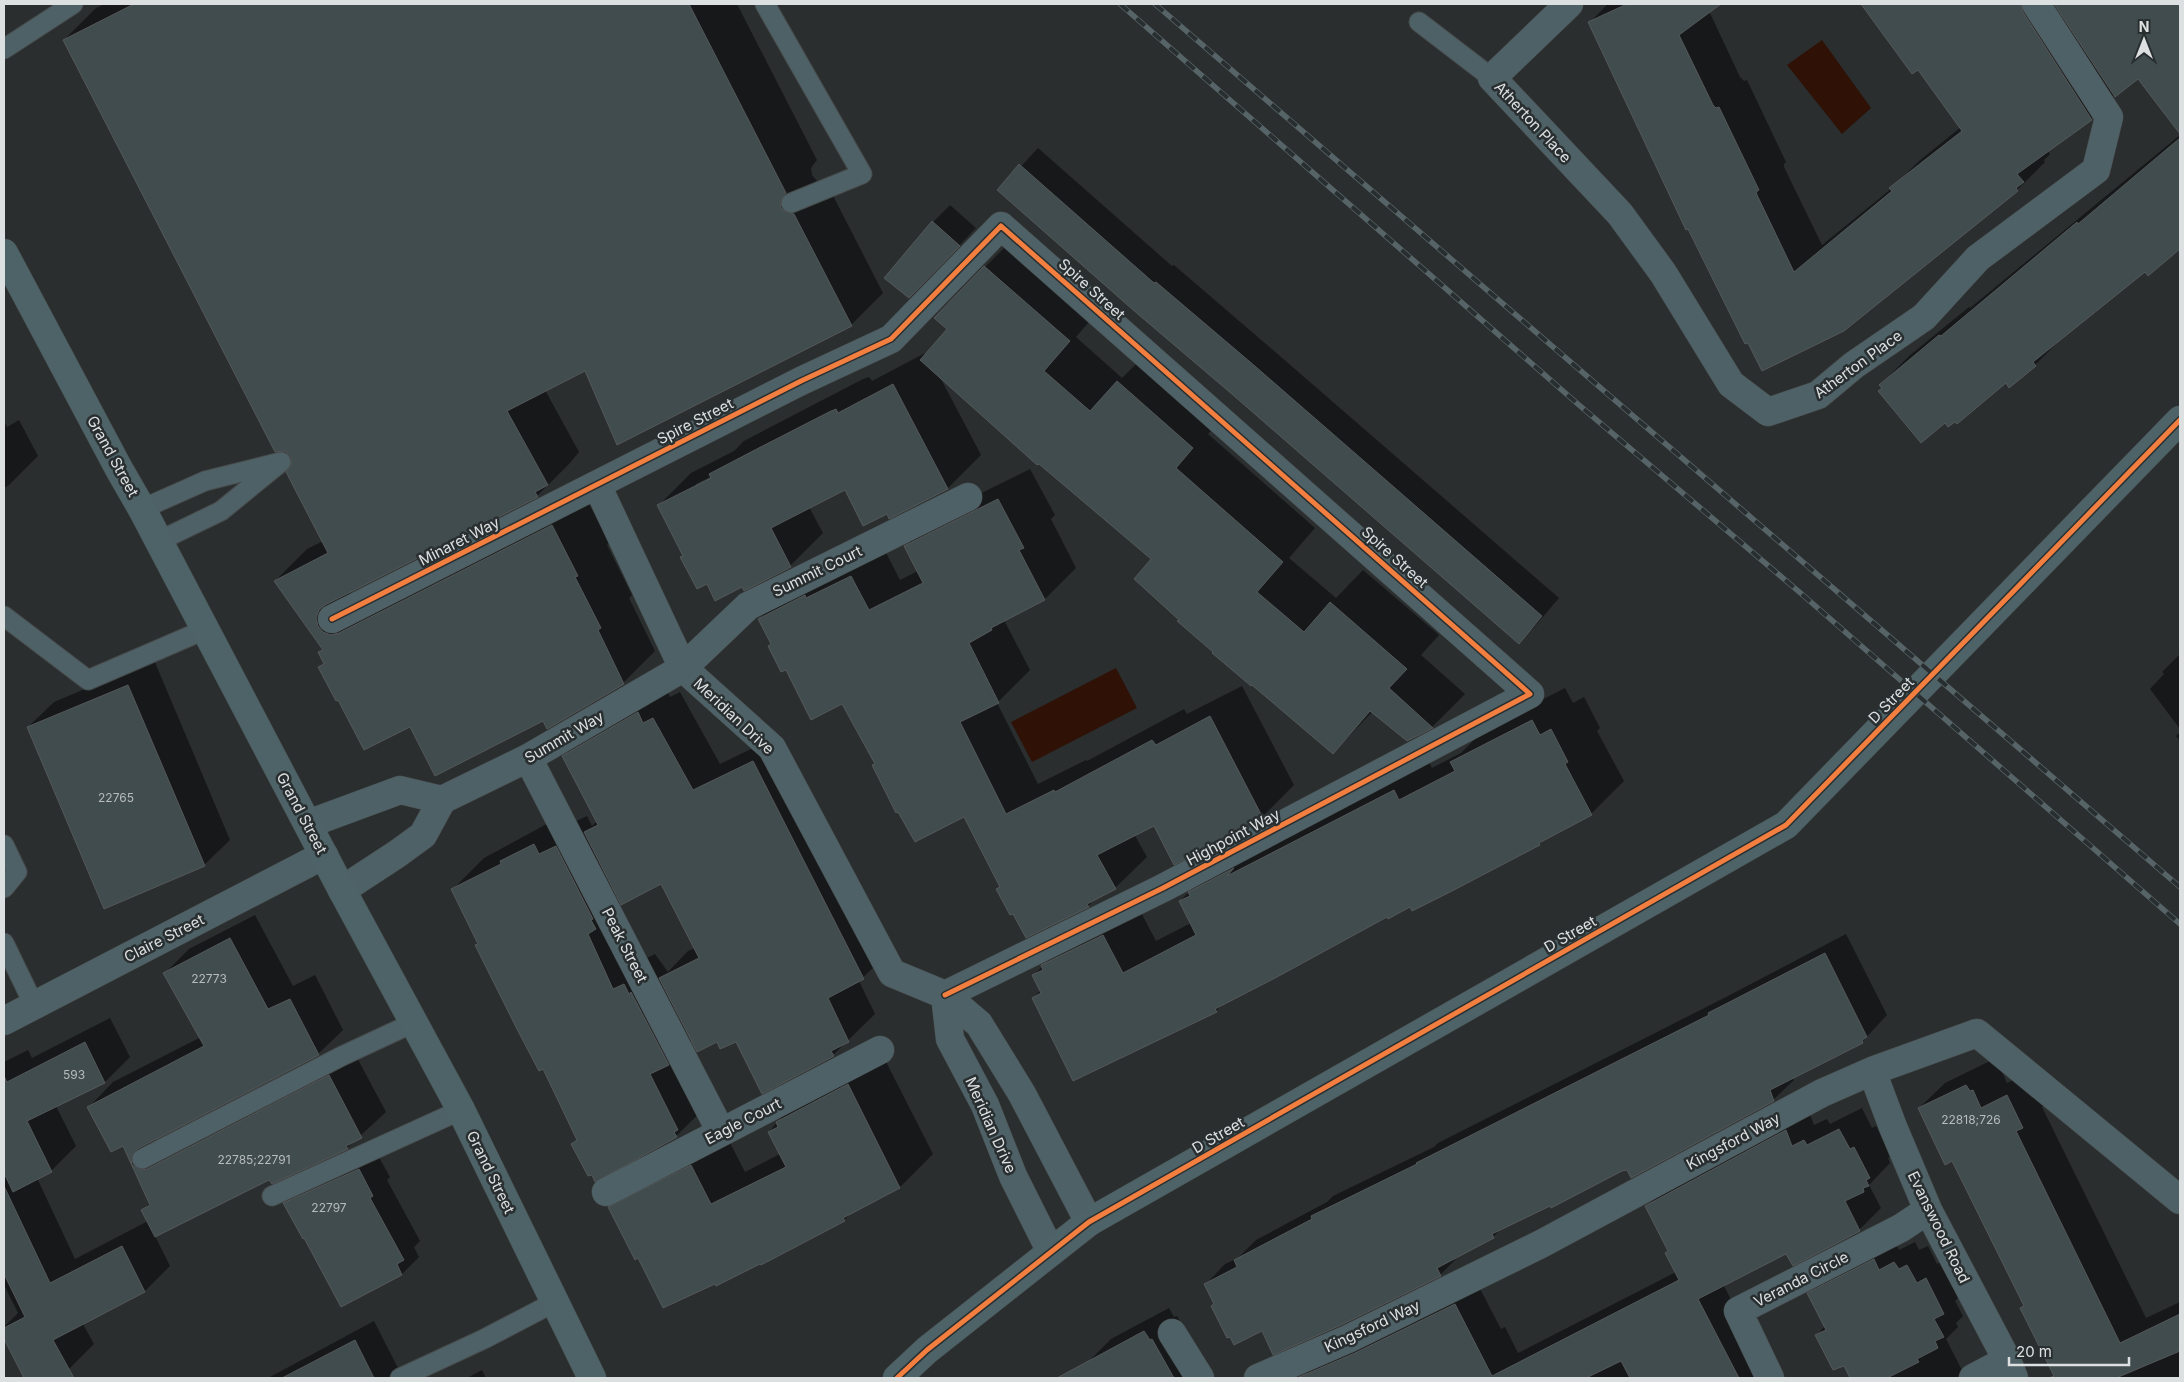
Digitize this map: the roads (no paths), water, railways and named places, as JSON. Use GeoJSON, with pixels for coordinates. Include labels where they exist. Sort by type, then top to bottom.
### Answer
{"type":"FeatureCollection","features":[{"type":"Feature","properties":{"kind":"main road","name":"Grand Street"},"geometry":{"type":"LineString","coordinates":[[4,253],[461,1110],[592,1378]]}},
{"type":"Feature","properties":{"kind":"main road","name":"D Street"},"geometry":{"type":"LineString","coordinates":[[897,1378],[927,1350],[1089,1222],[1786,825],[2180,420]]}},
{"type":"Feature","properties":{"kind":"street","name":"Atherton Place"},"geometry":{"type":"LineString","coordinates":[[1569,4],[1492,78],[1620,214],[1663,273],[1731,384],[1768,412],[1818,395],[1854,365],[1924,317],[1978,258],[2096,170],[2109,117],[2036,4]]}},
{"type":"Feature","properties":{"kind":"street","name":"Spire Street"},"geometry":{"type":"LineString","coordinates":[[597,485],[801,381],[891,339],[1002,226],[1530,694]]}},
{"type":"Feature","properties":{"kind":"street","name":"Meridian Drive"},"geometry":{"type":"LineString","coordinates":[[597,485],[683,668],[772,748],[892,973],[945,995],[979,1024],[1022,1094],[1089,1222]]}},
{"type":"Feature","properties":{"kind":"street","name":"Minaret Way"},"geometry":{"type":"LineString","coordinates":[[332,619],[597,485]]}},
{"type":"Feature","properties":{"kind":"street","name":"Summit Court"},"geometry":{"type":"LineString","coordinates":[[683,668],[748,606],[968,497]]}},
{"type":"Feature","properties":{"kind":"street","name":"Summit Way"},"geometry":{"type":"LineString","coordinates":[[442,800],[528,758],[683,668]]}},
{"type":"Feature","properties":{"kind":"street","name":"Highpoint Way"},"geometry":{"type":"LineString","coordinates":[[945,995],[1163,888],[1530,694]]}},
{"type":"Feature","properties":{"kind":"street","name":"Peak Street"},"geometry":{"type":"LineString","coordinates":[[528,758],[722,1132]]}},
{"type":"Feature","properties":{"kind":"street"},"geometry":{"type":"LineString","coordinates":[[308,824],[400,790],[442,800],[423,835],[398,854],[342,890]]}},
{"type":"Feature","properties":{"kind":"street","name":"Claire Street"},"geometry":{"type":"LineString","coordinates":[[4,1021],[324,855]]}},
{"type":"Feature","properties":{"kind":"street","name":"Meridian Drive"},"geometry":{"type":"LineString","coordinates":[[945,995],[950,1039],[984,1105],[1013,1176],[1051,1252]]}},
{"type":"Feature","properties":{"kind":"street","name":"Kingsford Way"},"geometry":{"type":"LineString","coordinates":[[1258,1378],[1348,1339],[1533,1248],[1822,1093],[1872,1071],[1976,1033],[2180,1200]]}},
{"type":"Feature","properties":{"kind":"street","name":"Eagle Court"},"geometry":{"type":"LineString","coordinates":[[606,1192],[880,1050]]}},
{"type":"Feature","properties":{"kind":"street","name":"Evanswood Road"},"geometry":{"type":"LineString","coordinates":[[1872,1071],[1928,1210],[2010,1369]]}},
{"type":"Feature","properties":{"kind":"street","name":"Veranda Circle"},"geometry":{"type":"LineString","coordinates":[[1770,1378],[1738,1311],[1901,1228],[1928,1210]]}},
{"type":"Feature","properties":{"kind":"street"},"geometry":{"type":"LineString","coordinates":[[1172,1333],[1200,1378]]}},
{"type":"Feature","properties":{"kind":"street"},"geometry":{"type":"LineString","coordinates":[[1973,1378],[2010,1369]]}},
{"type":"Feature","properties":{"kind":"lane"},"geometry":{"type":"LineString","coordinates":[[4,49],[73,4]]}},
{"type":"Feature","properties":{"kind":"lane"},"geometry":{"type":"LineString","coordinates":[[765,4],[862,174],[791,203]]}},
{"type":"Feature","properties":{"kind":"lane"},"geometry":{"type":"LineString","coordinates":[[1419,22],[1492,78]]}},
{"type":"Feature","properties":{"kind":"lane"},"geometry":{"type":"LineString","coordinates":[[142,509],[205,481],[280,462],[221,511],[159,541]]}},
{"type":"Feature","properties":{"kind":"lane"},"geometry":{"type":"LineString","coordinates":[[4,616],[88,680],[204,630]]}},
{"type":"Feature","properties":{"kind":"lane"},"geometry":{"type":"LineString","coordinates":[[4,845],[17,872],[4,888]]}},
{"type":"Feature","properties":{"kind":"lane"},"geometry":{"type":"LineString","coordinates":[[4,943],[34,1005]]}},
{"type":"Feature","properties":{"kind":"lane"},"geometry":{"type":"LineString","coordinates":[[142,1158],[342,1056],[413,1023]]}},
{"type":"Feature","properties":{"kind":"lane"},"geometry":{"type":"LineString","coordinates":[[272,1196],[461,1110]]}},
{"type":"Feature","properties":{"kind":"lane"},"geometry":{"type":"LineString","coordinates":[[400,1378],[484,1339],[555,1302]]}},
{"type":"Feature","properties":{"kind":"railway"},"geometry":{"type":"LineString","coordinates":[[1120,4],[1579,405],[1804,596],[2180,924]]}},
{"type":"Feature","properties":{"kind":"railway"},"geometry":{"type":"LineString","coordinates":[[1155,4],[2180,887]]}}]}
